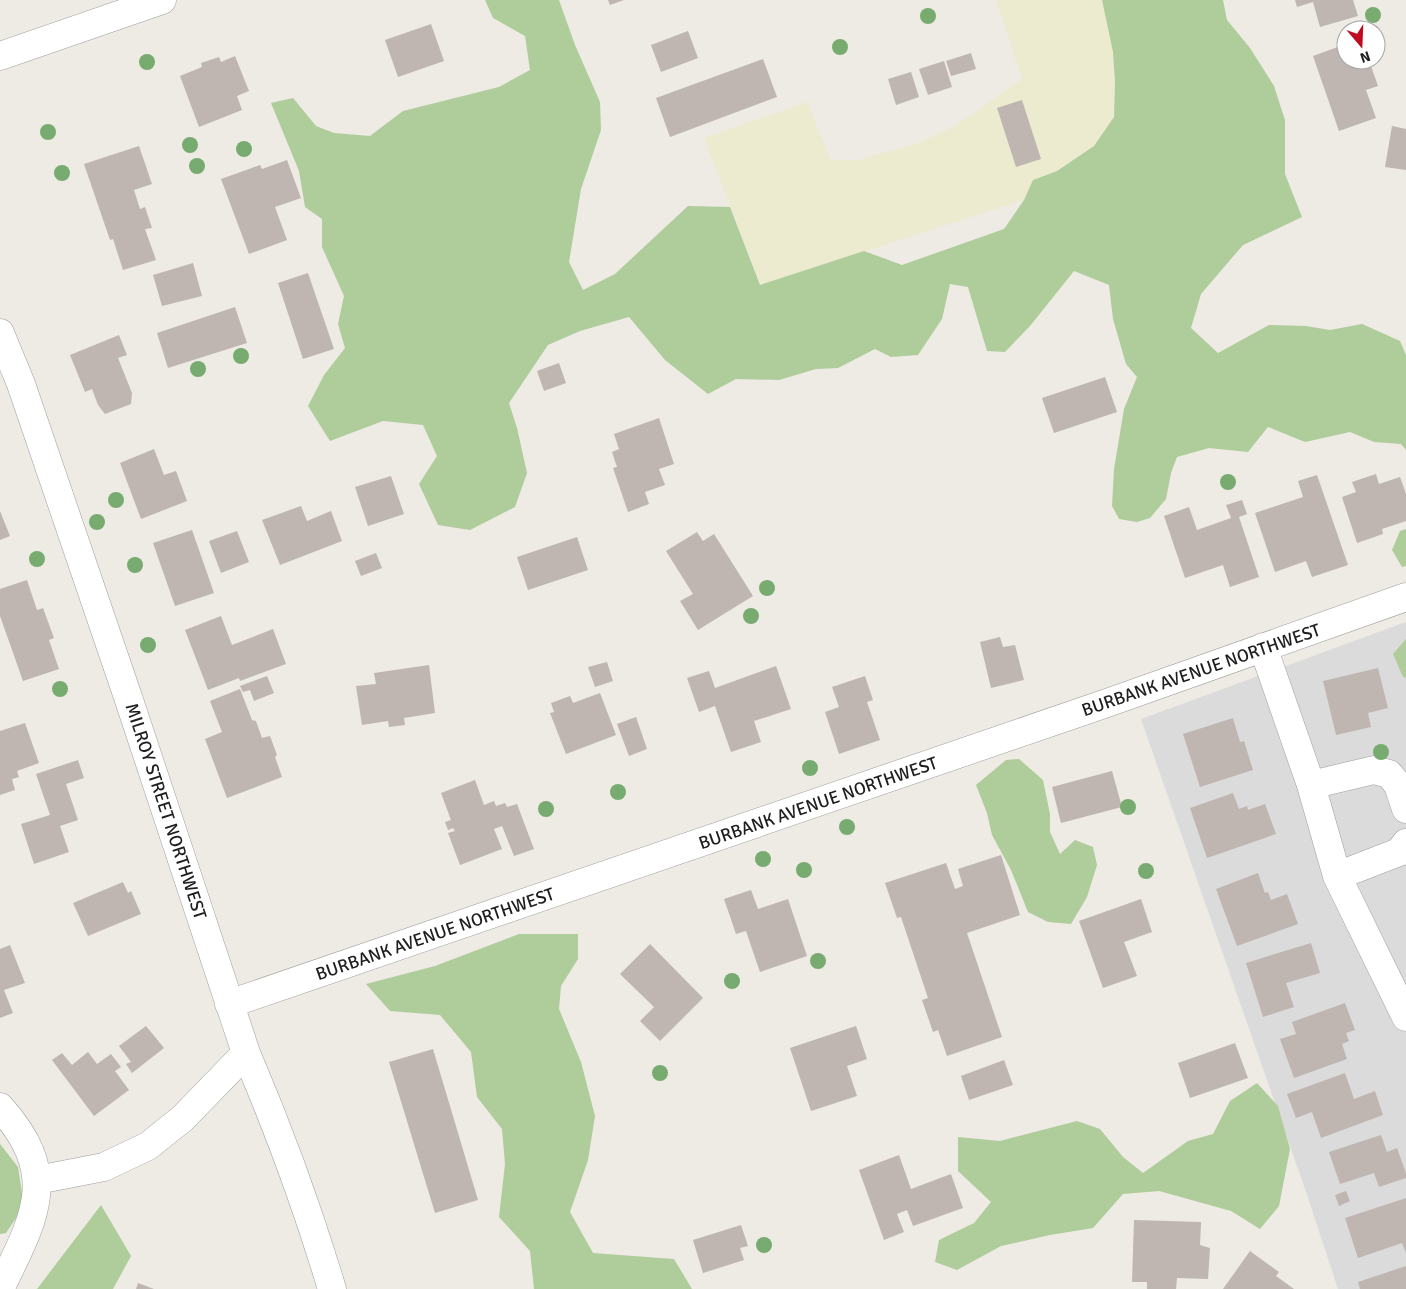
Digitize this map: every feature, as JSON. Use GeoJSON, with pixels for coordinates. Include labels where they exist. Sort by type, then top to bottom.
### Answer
{"type":"FeatureCollection","features":[{"type":"Feature","properties":{"kind":"street"},"geometry":{"type":"LineString","coordinates":[[0,56],[152,2]]}},
{"type":"Feature","properties":{"kind":"street","name":"MILROY STREET NORTHWEST"},"geometry":{"type":"LineString","coordinates":[[0,333],[21,384],[126,691],[246,1053],[315,1231],[332,1289]]}},
{"type":"Feature","properties":{"kind":"street","name":"BURBANK AVENUE NORTHWEST"},"geometry":{"type":"LineString","coordinates":[[229,1004],[1088,710],[1406,597]]}},
{"type":"Feature","properties":{"kind":"street"},"geometry":{"type":"LineString","coordinates":[[1263,648],[1311,785],[1338,876],[1406,1017]]}},
{"type":"Feature","properties":{"kind":"street"},"geometry":{"type":"LineString","coordinates":[[1311,785],[1374,770],[1389,774],[1398,785],[1406,809]]}},
{"type":"Feature","properties":{"kind":"street"},"geometry":{"type":"LineString","coordinates":[[1338,876],[1399,852],[1406,844]]}},
{"type":"Feature","properties":{"kind":"street"},"geometry":{"type":"LineString","coordinates":[[37,1180],[104,1167],[148,1146],[184,1118],[246,1053]]}},
{"type":"Feature","properties":{"kind":"street"},"geometry":{"type":"LineString","coordinates":[[0,1107],[21,1134],[33,1159],[37,1180],[35,1207],[28,1232],[0,1289]]}},
{"type":"Feature","properties":{"kind":"shaded area"},"geometry":{"type":"Polygon","coordinates":[[[1406,622],[1406,1289],[1338,1289],[1141,719],[1406,622]]]}},
{"type":"Feature","properties":{"kind":"green space"},"geometry":{"type":"Polygon","coordinates":[[[485,0],[559,0],[575,45],[600,102],[601,130],[581,189],[569,262],[583,290],[615,274],[688,206],[730,207],[760,285],[864,251],[902,265],[1004,229],[1024,200],[1033,180],[1057,171],[1094,146],[1114,117],[1115,82],[1113,52],[1102,0],[1223,0],[1227,20],[1250,48],[1274,86],[1285,120],[1285,174],[1302,217],[1243,245],[1201,294],[1191,328],[1218,353],[1269,325],[1306,326],[1330,330],[1362,324],[1400,341],[1406,355],[1406,450],[1401,444],[1374,442],[1350,432],[1305,442],[1268,427],[1248,452],[1209,448],[1177,457],[1171,473],[1166,499],[1150,518],[1137,522],[1119,519],[1112,506],[1114,469],[1124,409],[1137,377],[1126,364],[1113,319],[1109,285],[1074,271],[1030,326],[1005,352],[987,351],[968,287],[950,284],[942,319],[918,355],[891,357],[875,349],[838,368],[816,369],[779,380],[736,379],[708,394],[665,360],[629,317],[580,331],[548,345],[509,403],[517,428],[527,473],[515,507],[470,530],[438,525],[419,484],[437,456],[423,425],[383,421],[330,441],[308,406],[324,375],[345,348],[338,324],[344,296],[322,247],[322,219],[305,207],[299,171],[271,103],[293,98],[316,126],[334,133],[370,136],[403,111],[499,87],[530,70],[525,36],[493,18],[485,0]]]}},
{"type":"Feature","properties":{"kind":"green space"},"geometry":{"type":"Polygon","coordinates":[[[996,0],[1102,0],[1113,52],[1115,82],[1114,117],[1094,146],[1057,171],[1033,180],[1024,200],[760,285],[704,138],[807,102],[831,160],[858,160],[918,143],[955,126],[1022,79],[996,0]]]}},
{"type":"Feature","properties":{"kind":"green space"},"geometry":{"type":"Polygon","coordinates":[[[1406,529],[1406,566],[1402,567],[1392,550],[1400,531],[1406,529]]]}},
{"type":"Feature","properties":{"kind":"green space"},"geometry":{"type":"Polygon","coordinates":[[[1406,639],[1406,678],[1403,677],[1393,654],[1406,639]]]}},
{"type":"Feature","properties":{"kind":"green space"},"geometry":{"type":"Polygon","coordinates":[[[1019,759],[1043,780],[1050,814],[1050,832],[1060,854],[1075,840],[1093,847],[1097,865],[1087,897],[1071,924],[1048,922],[1028,912],[1011,870],[992,835],[987,813],[976,785],[1006,760],[1019,759]]]}},
{"type":"Feature","properties":{"kind":"green space"},"geometry":{"type":"Polygon","coordinates":[[[519,934],[578,934],[578,959],[561,986],[559,1009],[581,1062],[595,1116],[588,1160],[570,1212],[593,1253],[674,1259],[692,1289],[534,1289],[530,1251],[499,1217],[505,1164],[502,1129],[477,1097],[471,1052],[440,1015],[390,1011],[366,984],[435,966],[519,934]]]}},
{"type":"Feature","properties":{"kind":"green space"},"geometry":{"type":"Polygon","coordinates":[[[1257,1083],[1278,1106],[1290,1149],[1279,1206],[1260,1229],[1231,1211],[1159,1191],[1123,1194],[1093,1228],[1001,1246],[957,1270],[935,1262],[939,1240],[974,1223],[991,1202],[958,1171],[958,1137],[1000,1141],[1077,1121],[1100,1129],[1123,1157],[1143,1173],[1188,1141],[1213,1134],[1230,1101],[1257,1083]]]}},
{"type":"Feature","properties":{"kind":"green space"},"geometry":{"type":"Polygon","coordinates":[[[0,1144],[18,1167],[24,1206],[6,1233],[0,1234],[0,1144]]]}},
{"type":"Feature","properties":{"kind":"green space"},"geometry":{"type":"Polygon","coordinates":[[[101,1205],[131,1256],[113,1289],[37,1289],[101,1205]]]}},
{"type":"Feature","properties":{"kind":"building"},"geometry":{"type":"Polygon","coordinates":[[[608,0],[624,0],[610,5],[608,0]]]}},
{"type":"Feature","properties":{"kind":"building"},"geometry":{"type":"Polygon","coordinates":[[[1295,0],[1353,0],[1358,16],[1336,20],[1336,22],[1320,27],[1313,2],[1297,7],[1295,0]]]}},
{"type":"Feature","properties":{"kind":"building"},"geometry":{"type":"Polygon","coordinates":[[[431,24],[444,61],[398,77],[385,40],[431,24]]]}},
{"type":"Feature","properties":{"kind":"building"},"geometry":{"type":"Polygon","coordinates":[[[688,31],[698,58],[661,72],[651,45],[688,31]]]}},
{"type":"Feature","properties":{"kind":"building"},"geometry":{"type":"Polygon","coordinates":[[[1336,48],[1336,70],[1372,70],[1378,86],[1366,90],[1376,118],[1339,131],[1313,56],[1336,48]]]}},
{"type":"Feature","properties":{"kind":"building"},"geometry":{"type":"Polygon","coordinates":[[[971,53],[976,69],[951,76],[946,61],[971,53]]]}},
{"type":"Feature","properties":{"kind":"building"},"geometry":{"type":"Polygon","coordinates":[[[235,56],[249,91],[237,96],[242,110],[199,127],[180,76],[202,67],[201,63],[219,57],[221,62],[235,56]]]}},
{"type":"Feature","properties":{"kind":"building"},"geometry":{"type":"Polygon","coordinates":[[[763,59],[777,97],[670,137],[656,98],[763,59]]]}},
{"type":"Feature","properties":{"kind":"building"},"geometry":{"type":"Polygon","coordinates":[[[944,61],[952,87],[928,95],[919,69],[944,61]]]}},
{"type":"Feature","properties":{"kind":"building"},"geometry":{"type":"Polygon","coordinates":[[[911,72],[919,97],[896,105],[888,79],[911,72]]]}},
{"type":"Feature","properties":{"kind":"building"},"geometry":{"type":"Polygon","coordinates":[[[1022,100],[1041,159],[1016,167],[997,108],[1022,100]]]}},
{"type":"Feature","properties":{"kind":"building"},"geometry":{"type":"Polygon","coordinates":[[[1392,126],[1406,129],[1406,170],[1385,167],[1392,126]]]}},
{"type":"Feature","properties":{"kind":"building"},"geometry":{"type":"Polygon","coordinates":[[[139,146],[152,184],[134,190],[140,209],[145,207],[152,228],[145,229],[156,260],[123,270],[113,239],[110,240],[84,164],[139,146]]]}},
{"type":"Feature","properties":{"kind":"building"},"geometry":{"type":"Polygon","coordinates":[[[287,160],[301,198],[275,207],[287,240],[249,254],[221,179],[260,165],[262,169],[287,160]]]}},
{"type":"Feature","properties":{"kind":"building"},"geometry":{"type":"Polygon","coordinates":[[[193,263],[202,296],[162,306],[153,275],[193,263]]]}},
{"type":"Feature","properties":{"kind":"building"},"geometry":{"type":"Polygon","coordinates":[[[308,273],[334,349],[303,359],[278,283],[308,273]]]}},
{"type":"Feature","properties":{"kind":"building"},"geometry":{"type":"Polygon","coordinates":[[[235,307],[247,343],[168,368],[157,333],[235,307]]]}},
{"type":"Feature","properties":{"kind":"building"},"geometry":{"type":"Polygon","coordinates":[[[119,335],[127,355],[118,358],[132,393],[131,404],[105,414],[98,405],[92,389],[85,392],[70,355],[119,335]]]}},
{"type":"Feature","properties":{"kind":"building"},"geometry":{"type":"Polygon","coordinates":[[[559,363],[566,383],[544,391],[537,371],[559,363]]]}},
{"type":"Feature","properties":{"kind":"building"},"geometry":{"type":"Polygon","coordinates":[[[1105,377],[1117,412],[1054,433],[1042,398],[1105,377]]]}},
{"type":"Feature","properties":{"kind":"building"},"geometry":{"type":"Polygon","coordinates":[[[659,418],[674,464],[659,469],[665,485],[645,492],[649,504],[628,512],[613,468],[617,467],[612,452],[619,449],[614,434],[659,418]]]}},
{"type":"Feature","properties":{"kind":"building"},"geometry":{"type":"Polygon","coordinates":[[[154,449],[164,475],[176,471],[187,501],[141,519],[120,463],[154,449]]]}},
{"type":"Feature","properties":{"kind":"building"},"geometry":{"type":"Polygon","coordinates":[[[1376,474],[1379,484],[1400,477],[1406,494],[1406,521],[1382,529],[1383,534],[1357,543],[1342,497],[1356,492],[1352,482],[1376,474]]]}},
{"type":"Feature","properties":{"kind":"building"},"geometry":{"type":"Polygon","coordinates":[[[1317,475],[1348,565],[1312,577],[1306,561],[1275,572],[1255,513],[1303,497],[1298,481],[1317,475]]]}},
{"type":"Feature","properties":{"kind":"building"},"geometry":{"type":"Polygon","coordinates":[[[391,476],[404,514],[368,526],[355,487],[391,476]]]}},
{"type":"Feature","properties":{"kind":"building"},"geometry":{"type":"Polygon","coordinates":[[[1242,500],[1247,514],[1239,517],[1259,577],[1230,587],[1223,565],[1185,578],[1164,516],[1189,507],[1197,530],[1231,518],[1226,505],[1242,500]]]}},
{"type":"Feature","properties":{"kind":"building"},"geometry":{"type":"Polygon","coordinates":[[[301,506],[307,521],[331,511],[342,541],[280,565],[262,520],[301,506]]]}},
{"type":"Feature","properties":{"kind":"building"},"geometry":{"type":"Polygon","coordinates":[[[0,511],[10,536],[0,540],[0,511]]]}},
{"type":"Feature","properties":{"kind":"building"},"geometry":{"type":"Polygon","coordinates":[[[192,530],[214,593],[175,606],[153,543],[192,530]]]}},
{"type":"Feature","properties":{"kind":"building"},"geometry":{"type":"Polygon","coordinates":[[[237,531],[249,562],[221,573],[209,541],[237,531]]]}},
{"type":"Feature","properties":{"kind":"building"},"geometry":{"type":"Polygon","coordinates":[[[697,532],[703,541],[714,534],[753,596],[698,630],[680,601],[693,594],[666,551],[697,532]]]}},
{"type":"Feature","properties":{"kind":"building"},"geometry":{"type":"Polygon","coordinates":[[[577,537],[588,570],[528,590],[517,557],[577,537]]]}},
{"type":"Feature","properties":{"kind":"building"},"geometry":{"type":"Polygon","coordinates":[[[376,553],[382,568],[361,576],[355,561],[376,553]]]}},
{"type":"Feature","properties":{"kind":"building"},"geometry":{"type":"Polygon","coordinates":[[[27,580],[37,610],[43,608],[54,638],[49,640],[59,669],[23,681],[0,616],[0,589],[27,580]]]}},
{"type":"Feature","properties":{"kind":"building"},"geometry":{"type":"Polygon","coordinates":[[[221,616],[232,645],[273,629],[286,664],[240,681],[239,678],[208,690],[185,630],[221,616]]]}},
{"type":"Feature","properties":{"kind":"building"},"geometry":{"type":"Polygon","coordinates":[[[1000,637],[1003,647],[1015,645],[1024,680],[991,688],[980,642],[1000,637]]]}},
{"type":"Feature","properties":{"kind":"building"},"geometry":{"type":"Polygon","coordinates":[[[607,662],[613,681],[595,687],[588,667],[607,662]]]}},
{"type":"Feature","properties":{"kind":"building"},"geometry":{"type":"Polygon","coordinates":[[[429,665],[435,713],[404,718],[405,725],[389,727],[388,721],[362,725],[356,686],[376,684],[374,673],[429,665]]]}},
{"type":"Feature","properties":{"kind":"building"},"geometry":{"type":"Polygon","coordinates":[[[776,666],[791,709],[754,721],[761,742],[731,752],[715,706],[699,712],[687,678],[709,671],[715,688],[776,666]]]}},
{"type":"Feature","properties":{"kind":"building"},"geometry":{"type":"Polygon","coordinates":[[[1378,668],[1388,708],[1368,713],[1371,727],[1336,735],[1323,681],[1378,668]]]}},
{"type":"Feature","properties":{"kind":"building"},"geometry":{"type":"Polygon","coordinates":[[[267,676],[274,693],[254,701],[250,690],[243,692],[240,686],[267,676]]]}},
{"type":"Feature","properties":{"kind":"building"},"geometry":{"type":"Polygon","coordinates":[[[865,676],[873,700],[867,702],[880,740],[839,754],[825,712],[839,707],[832,687],[865,676]]]}},
{"type":"Feature","properties":{"kind":"building"},"geometry":{"type":"Polygon","coordinates":[[[240,689],[252,720],[256,721],[262,738],[270,736],[282,777],[227,798],[205,739],[222,732],[210,701],[240,689]]]}},
{"type":"Feature","properties":{"kind":"building"},"geometry":{"type":"Polygon","coordinates":[[[600,693],[616,735],[566,754],[550,713],[554,712],[551,703],[570,696],[573,703],[600,693]]]}},
{"type":"Feature","properties":{"kind":"building"},"geometry":{"type":"Polygon","coordinates":[[[636,717],[647,749],[629,756],[617,724],[636,717]]]}},
{"type":"Feature","properties":{"kind":"building"},"geometry":{"type":"Polygon","coordinates":[[[1233,718],[1240,742],[1244,741],[1253,770],[1200,787],[1183,734],[1233,718]]]}},
{"type":"Feature","properties":{"kind":"building"},"geometry":{"type":"Polygon","coordinates":[[[25,723],[39,763],[17,771],[19,777],[12,779],[15,790],[0,795],[0,731],[25,723]]]}},
{"type":"Feature","properties":{"kind":"building"},"geometry":{"type":"Polygon","coordinates":[[[78,760],[84,778],[66,784],[78,820],[60,826],[69,852],[34,864],[21,824],[50,815],[36,774],[78,760]]]}},
{"type":"Feature","properties":{"kind":"building"},"geometry":{"type":"Polygon","coordinates":[[[1112,771],[1122,807],[1061,823],[1052,787],[1112,771]]]}},
{"type":"Feature","properties":{"kind":"building"},"geometry":{"type":"Polygon","coordinates":[[[475,780],[484,805],[494,801],[496,806],[505,803],[507,807],[517,804],[534,849],[514,856],[502,826],[494,829],[502,849],[460,865],[448,833],[455,831],[453,828],[448,830],[445,822],[451,820],[441,793],[475,780]]]}},
{"type":"Feature","properties":{"kind":"building"},"geometry":{"type":"Polygon","coordinates":[[[1233,793],[1239,809],[1247,806],[1248,810],[1265,804],[1276,834],[1207,858],[1190,808],[1233,793]]]}},
{"type":"Feature","properties":{"kind":"building"},"geometry":{"type":"Polygon","coordinates":[[[1001,855],[1020,915],[967,933],[1002,1037],[947,1056],[938,1030],[933,1032],[922,1000],[928,998],[901,917],[897,918],[885,883],[946,863],[955,889],[963,886],[958,869],[1001,855]]]}},
{"type":"Feature","properties":{"kind":"building"},"geometry":{"type":"Polygon","coordinates":[[[1258,873],[1265,893],[1268,892],[1271,900],[1287,894],[1298,924],[1237,946],[1216,889],[1258,873]]]}},
{"type":"Feature","properties":{"kind":"building"},"geometry":{"type":"Polygon","coordinates":[[[123,882],[128,893],[131,891],[141,914],[88,936],[73,903],[123,882]]]}},
{"type":"Feature","properties":{"kind":"building"},"geometry":{"type":"Polygon","coordinates":[[[751,890],[758,909],[788,899],[807,956],[760,972],[746,931],[736,934],[724,899],[751,890]]]}},
{"type":"Feature","properties":{"kind":"building"},"geometry":{"type":"Polygon","coordinates":[[[1141,899],[1152,932],[1124,942],[1137,976],[1103,988],[1079,921],[1141,899]]]}},
{"type":"Feature","properties":{"kind":"building"},"geometry":{"type":"Polygon","coordinates":[[[1311,943],[1320,973],[1286,983],[1294,1007],[1263,1017],[1246,963],[1311,943]]]}},
{"type":"Feature","properties":{"kind":"building"},"geometry":{"type":"Polygon","coordinates":[[[650,944],[703,998],[660,1041],[640,1021],[654,1007],[620,974],[650,944]]]}},
{"type":"Feature","properties":{"kind":"building"},"geometry":{"type":"Polygon","coordinates":[[[10,945],[25,983],[4,990],[13,1013],[0,1018],[0,949],[10,945]]]}},
{"type":"Feature","properties":{"kind":"building"},"geometry":{"type":"Polygon","coordinates":[[[1345,1003],[1355,1030],[1346,1033],[1349,1041],[1342,1044],[1347,1059],[1294,1078],[1280,1039],[1296,1034],[1292,1022],[1345,1003]]]}},
{"type":"Feature","properties":{"kind":"building"},"geometry":{"type":"Polygon","coordinates":[[[146,1026],[164,1048],[132,1073],[126,1064],[131,1062],[119,1046],[146,1026]]]}},
{"type":"Feature","properties":{"kind":"building"},"geometry":{"type":"Polygon","coordinates":[[[856,1026],[867,1059],[847,1066],[857,1096],[811,1111],[790,1048],[856,1026]]]}},
{"type":"Feature","properties":{"kind":"building"},"geometry":{"type":"Polygon","coordinates":[[[1235,1043],[1248,1078],[1190,1098],[1178,1063],[1235,1043]]]}},
{"type":"Feature","properties":{"kind":"building"},"geometry":{"type":"Polygon","coordinates":[[[433,1049],[478,1200],[435,1213],[389,1062],[433,1049]]]}},
{"type":"Feature","properties":{"kind":"building"},"geometry":{"type":"Polygon","coordinates":[[[88,1052],[97,1064],[111,1054],[121,1067],[115,1071],[129,1090],[94,1116],[52,1060],[62,1053],[72,1065],[88,1052]]]}},
{"type":"Feature","properties":{"kind":"building"},"geometry":{"type":"Polygon","coordinates":[[[1004,1060],[1013,1085],[969,1100],[961,1076],[1004,1060]]]}},
{"type":"Feature","properties":{"kind":"building"},"geometry":{"type":"Polygon","coordinates":[[[1345,1073],[1354,1099],[1375,1091],[1383,1115],[1321,1138],[1312,1112],[1296,1118],[1287,1094],[1345,1073]]]}},
{"type":"Feature","properties":{"kind":"building"},"geometry":{"type":"Polygon","coordinates":[[[1381,1135],[1387,1152],[1397,1148],[1406,1178],[1379,1187],[1374,1173],[1340,1184],[1329,1152],[1381,1135]]]}},
{"type":"Feature","properties":{"kind":"building"},"geometry":{"type":"Polygon","coordinates":[[[899,1155],[911,1189],[951,1174],[963,1208],[913,1226],[907,1210],[897,1214],[904,1232],[884,1240],[859,1170],[899,1155]]]}},
{"type":"Feature","properties":{"kind":"building"},"geometry":{"type":"Polygon","coordinates":[[[1346,1191],[1350,1201],[1339,1206],[1335,1195],[1346,1191]]]}},
{"type":"Feature","properties":{"kind":"building"},"geometry":{"type":"Polygon","coordinates":[[[1406,1198],[1406,1253],[1402,1243],[1358,1258],[1345,1218],[1406,1198]]]}},
{"type":"Feature","properties":{"kind":"building"},"geometry":{"type":"Polygon","coordinates":[[[1134,1220],[1201,1222],[1200,1245],[1210,1248],[1208,1279],[1177,1278],[1176,1289],[1147,1289],[1147,1282],[1132,1282],[1134,1220]]]}},
{"type":"Feature","properties":{"kind":"building"},"geometry":{"type":"Polygon","coordinates":[[[741,1225],[748,1246],[740,1248],[744,1260],[703,1273],[693,1240],[741,1225]]]}},
{"type":"Feature","properties":{"kind":"building"},"geometry":{"type":"Polygon","coordinates":[[[1250,1251],[1279,1272],[1276,1276],[1294,1289],[1223,1289],[1250,1251]]]}},
{"type":"Feature","properties":{"kind":"building"},"geometry":{"type":"Polygon","coordinates":[[[1406,1266],[1406,1289],[1360,1289],[1358,1282],[1406,1266]]]}},
{"type":"Feature","properties":{"kind":"building"},"geometry":{"type":"Polygon","coordinates":[[[138,1283],[154,1289],[136,1289],[138,1283]]]}}]}
